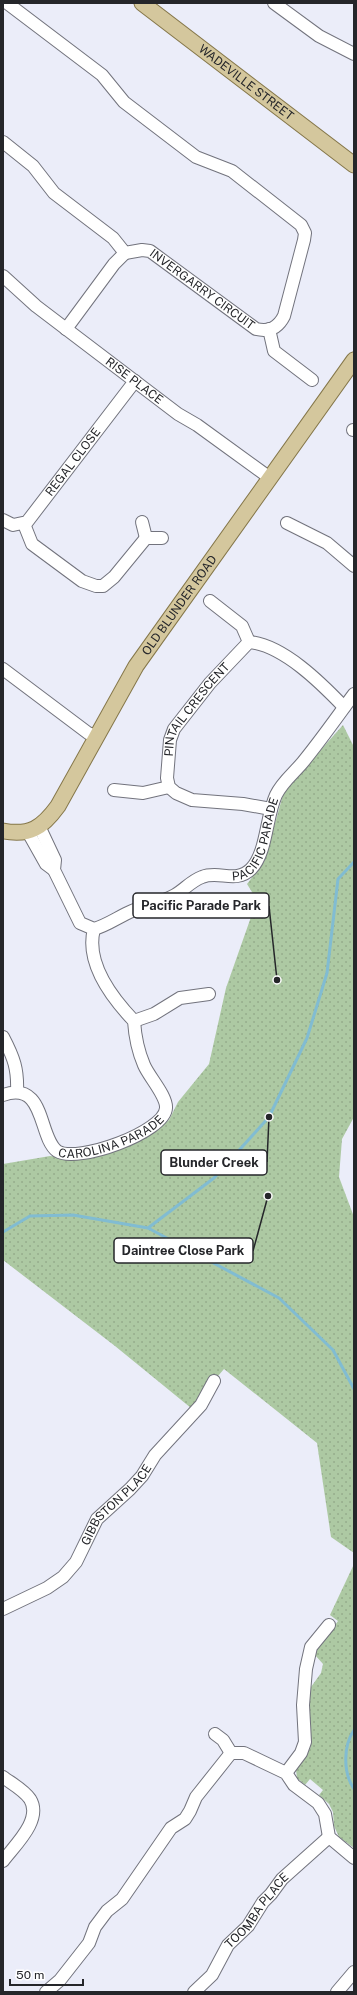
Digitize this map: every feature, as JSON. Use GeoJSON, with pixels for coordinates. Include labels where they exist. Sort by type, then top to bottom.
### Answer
{"type":"FeatureCollection","features":[{"type":"Feature","properties":{"kind":"main road","name":"WADEVILLE STREET"},"geometry":{"type":"LineString","coordinates":[[142,3],[353,164]]}},
{"type":"Feature","properties":{"kind":"main road","name":"OLD BLUNDER ROAD"},"geometry":{"type":"LineString","coordinates":[[34,829],[49,818],[58,806],[136,666],[354,360]]}},
{"type":"Feature","properties":{"kind":"main road"},"geometry":{"type":"LineString","coordinates":[[3,831],[19,833],[34,829]]}},
{"type":"Feature","properties":{"kind":"street","name":"INVERGARRY CIRCUIT"},"geometry":{"type":"LineString","coordinates":[[7,3],[102,75],[124,102],[196,157],[232,171],[302,225],[305,233],[284,316],[277,326],[269,330],[261,330],[249,325],[150,252],[142,250],[124,252]]}},
{"type":"Feature","properties":{"kind":"street"},"geometry":{"type":"LineString","coordinates":[[274,3],[319,36],[354,54]]}},
{"type":"Feature","properties":{"kind":"street"},"geometry":{"type":"LineString","coordinates":[[3,142],[33,166],[54,193],[113,238],[124,252],[66,329]]}},
{"type":"Feature","properties":{"kind":"street","name":"RISE PLACE"},"geometry":{"type":"LineString","coordinates":[[3,276],[36,306],[178,414],[197,425],[270,478]]}},
{"type":"Feature","properties":{"kind":"street"},"geometry":{"type":"LineString","coordinates":[[269,330],[274,351],[312,380]]}},
{"type":"Feature","properties":{"kind":"street","name":"REGAL CLOSE"},"geometry":{"type":"LineString","coordinates":[[24,524],[30,519],[135,381]]}},
{"type":"Feature","properties":{"kind":"street"},"geometry":{"type":"LineString","coordinates":[[3,520],[13,525],[24,524],[32,544],[82,581],[96,586],[103,586],[114,577],[146,538]]}},
{"type":"Feature","properties":{"kind":"street"},"geometry":{"type":"LineString","coordinates":[[142,522],[146,538]]}},
{"type":"Feature","properties":{"kind":"street"},"geometry":{"type":"LineString","coordinates":[[287,523],[327,543],[354,566]]}},
{"type":"Feature","properties":{"kind":"street"},"geometry":{"type":"LineString","coordinates":[[146,538],[162,538]]}},
{"type":"Feature","properties":{"kind":"street"},"geometry":{"type":"LineString","coordinates":[[210,601],[242,626],[249,642],[260,643],[271,648],[316,678],[344,707]]}},
{"type":"Feature","properties":{"kind":"street","name":"PINTAIL CRESCENT"},"geometry":{"type":"LineString","coordinates":[[169,787],[167,778],[170,740],[174,729],[210,684],[249,642]]}},
{"type":"Feature","properties":{"kind":"street"},"geometry":{"type":"LineString","coordinates":[[3,669],[88,733],[97,737]]}},
{"type":"Feature","properties":{"kind":"street","name":"PACIFIC PARADE"},"geometry":{"type":"LineString","coordinates":[[94,930],[131,911],[175,895],[194,880],[204,876],[215,875],[232,878],[243,876],[252,869],[259,857],[271,809],[277,794],[354,694]]}},
{"type":"Feature","properties":{"kind":"street"},"geometry":{"type":"LineString","coordinates":[[114,790],[143,793],[169,787],[176,793],[192,800],[243,804],[271,809]]}},
{"type":"Feature","properties":{"kind":"street"},"geometry":{"type":"LineString","coordinates":[[34,829],[46,864],[54,870],[80,923],[94,930],[91,941],[92,954],[108,987],[118,1004],[134,1021],[154,1014],[180,998],[209,994]]}},
{"type":"Feature","properties":{"kind":"street","name":"CAROLINA PARADE"},"geometry":{"type":"LineString","coordinates":[[17,1092],[26,1096],[33,1102],[42,1117],[51,1144],[58,1151],[66,1154],[103,1149],[121,1143],[157,1123],[164,1116],[166,1108],[164,1099],[144,1065],[135,1037],[134,1021]]}},
{"type":"Feature","properties":{"kind":"street"},"geometry":{"type":"LineString","coordinates":[[3,1037],[14,1058],[17,1075],[17,1092],[3,1095]]}},
{"type":"Feature","properties":{"kind":"street","name":"GIBBSTON PLACE"},"geometry":{"type":"LineString","coordinates":[[3,1609],[47,1588],[63,1577],[76,1562],[97,1519],[142,1476],[155,1455],[201,1405],[214,1381]]}},
{"type":"Feature","properties":{"kind":"street"},"geometry":{"type":"LineString","coordinates":[[286,1773],[301,1753],[305,1742],[303,1705],[306,1668],[311,1647],[329,1625]]}},
{"type":"Feature","properties":{"kind":"street"},"geometry":{"type":"LineString","coordinates":[[215,1734],[223,1740],[231,1752]]}},
{"type":"Feature","properties":{"kind":"street"},"geometry":{"type":"LineString","coordinates":[[231,1752],[244,1752],[286,1773],[294,1785],[318,1803],[325,1814],[329,1837],[354,1858]]}},
{"type":"Feature","properties":{"kind":"street"},"geometry":{"type":"LineString","coordinates":[[46,1992],[60,1980],[89,1943],[95,1927],[107,1911],[122,1899],[170,1828],[185,1819],[196,1797],[231,1752]]}},
{"type":"Feature","properties":{"kind":"street"},"geometry":{"type":"LineString","coordinates":[[3,1777],[30,1799],[33,1814],[29,1826],[3,1861]]}},
{"type":"Feature","properties":{"kind":"street","name":"TOOMBA PLACE"},"geometry":{"type":"LineString","coordinates":[[194,1992],[212,1974],[228,1945],[248,1926],[263,1902],[272,1894],[282,1879],[329,1837]]}},
{"type":"Feature","properties":{"kind":"street"},"geometry":{"type":"LineString","coordinates":[[337,1992],[354,1972]]}},
{"type":"Feature","properties":{"kind":"green space"},"geometry":{"type":"Polygon","coordinates":[[[343,725],[354,747],[354,1117],[342,1139],[339,1177],[354,1217],[354,1553],[331,1537],[317,1443],[224,1369],[191,1408],[115,1346],[3,1260],[3,1164],[50,1156],[73,1159],[139,1140],[169,1120],[178,1102],[209,1064],[226,988],[257,900],[247,884],[264,862],[283,795],[290,784],[343,725]]]}},
{"type":"Feature","properties":{"kind":"green space"},"geometry":{"type":"Polygon","coordinates":[[[354,1564],[354,1848],[339,1837],[334,1826],[333,1812],[329,1804],[319,1795],[323,1790],[310,1779],[305,1785],[297,1778],[296,1770],[307,1755],[311,1746],[308,1708],[311,1687],[321,1673],[323,1664],[315,1655],[315,1652],[338,1621],[330,1615],[354,1564]]]}},
{"type":"Feature","properties":{"kind":"waterway"},"geometry":{"type":"LineString","coordinates":[[3,1232],[30,1216],[73,1215],[148,1228],[214,1178],[269,1117],[307,1038],[327,973],[338,879],[354,862]]}},
{"type":"Feature","properties":{"kind":"waterway"},"geometry":{"type":"LineString","coordinates":[[148,1228],[279,1298],[333,1350],[354,1389]]}},
{"type":"Feature","properties":{"kind":"waterway"},"geometry":{"type":"LineString","coordinates":[[354,1730],[350,1736],[346,1751],[346,1768],[350,1783],[354,1789]]}},
{"type":"Feature","properties":{"kind":"place","name":"Pacific Parade Park"},"geometry":{"type":"Point","coordinates":[277,980]}},
{"type":"Feature","properties":{"kind":"place","name":"Blunder Creek"},"geometry":{"type":"Point","coordinates":[269,1117]}},
{"type":"Feature","properties":{"kind":"place","name":"Daintree Close Park"},"geometry":{"type":"Point","coordinates":[268,1196]}}]}
